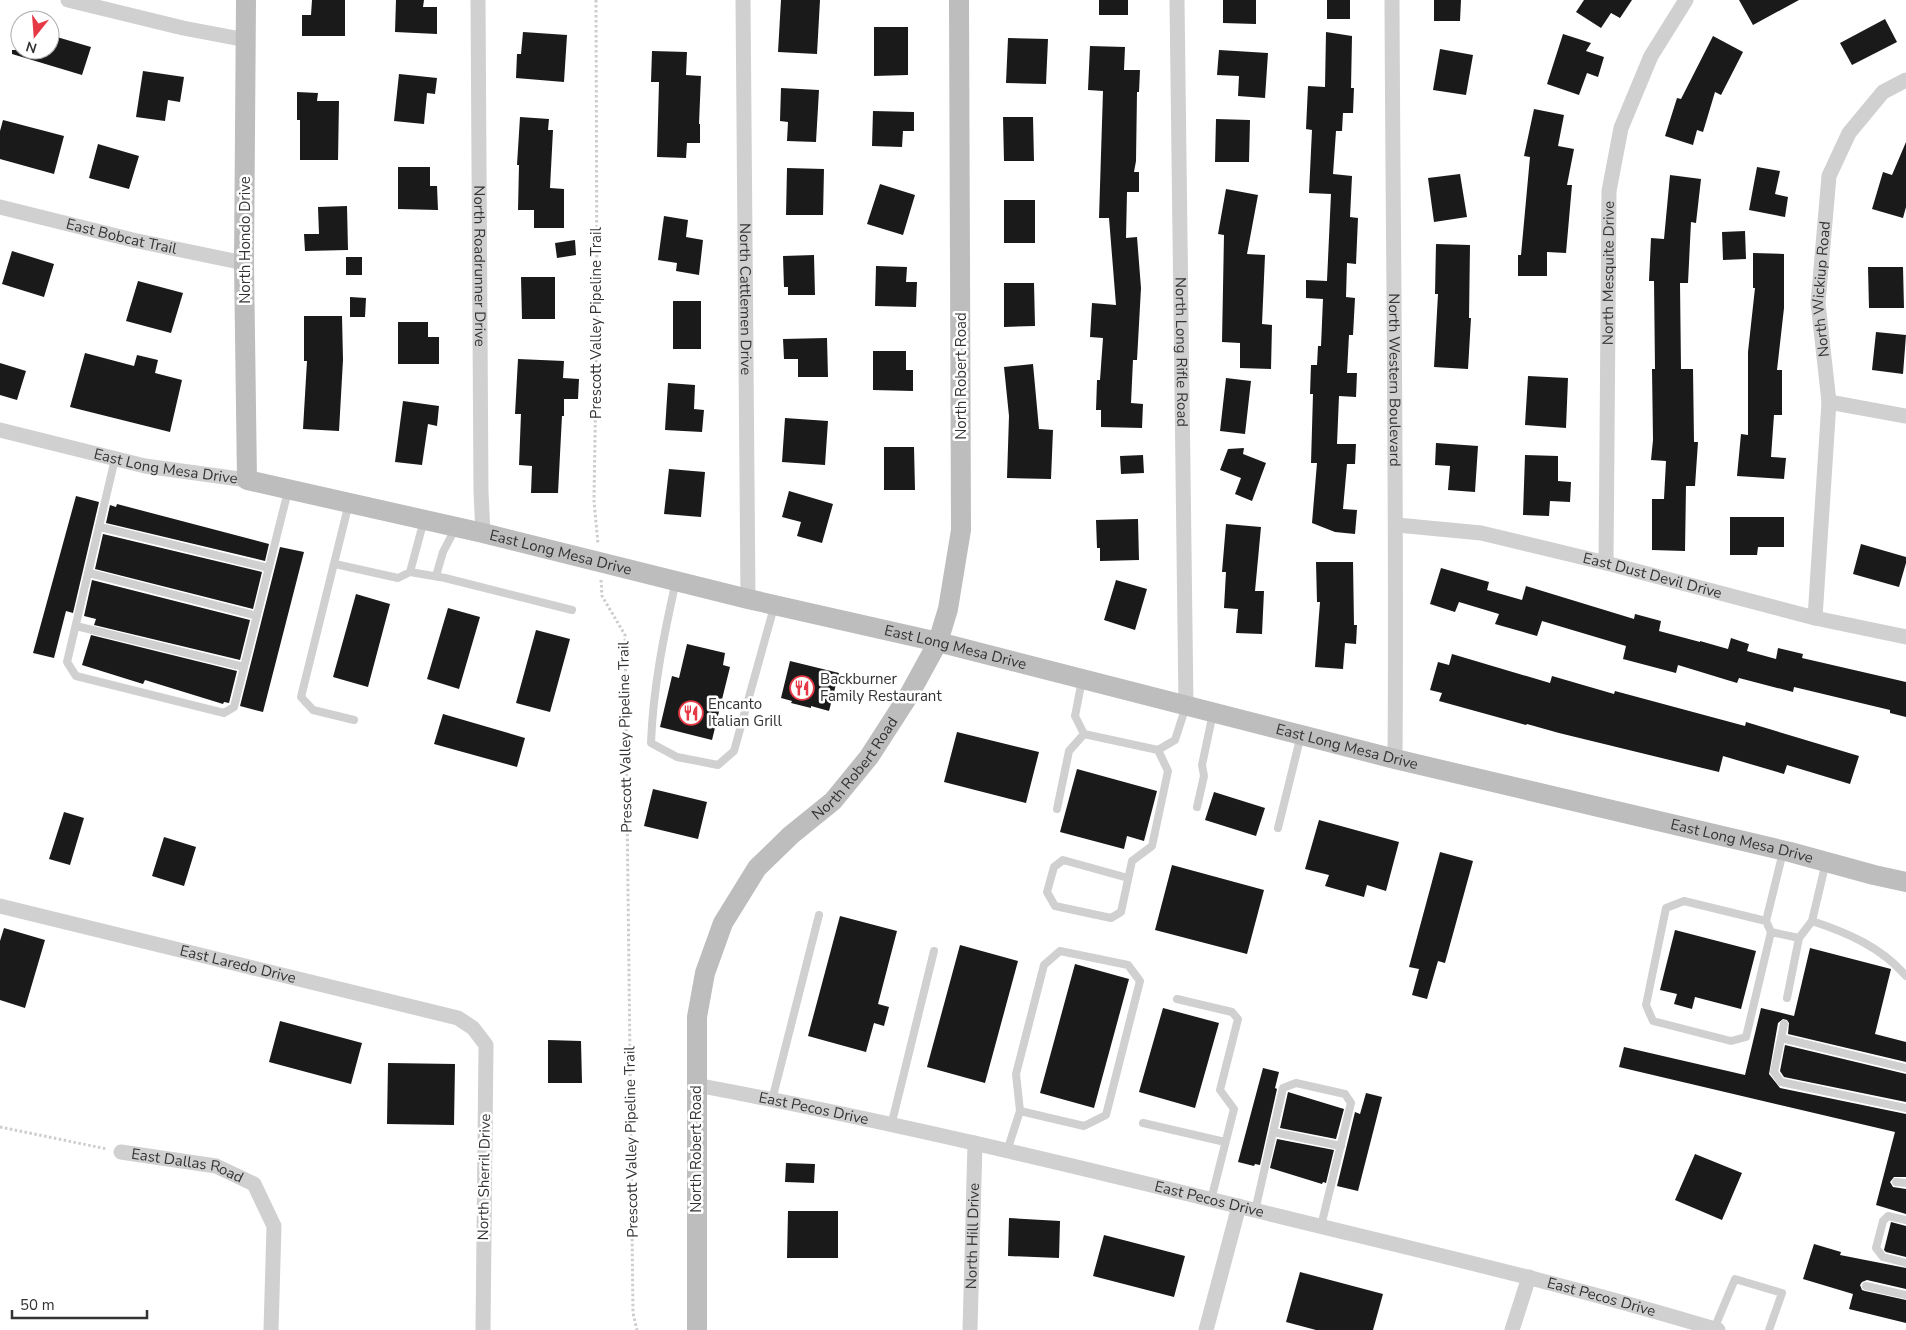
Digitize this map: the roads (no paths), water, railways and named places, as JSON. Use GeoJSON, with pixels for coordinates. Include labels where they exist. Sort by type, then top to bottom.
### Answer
{"type":"FeatureCollection","features":[{"type":"Feature","properties":{"kind":"street"},"geometry":{"type":"LineString","coordinates":[[68,0],[183,28],[246,40]]}},
{"type":"Feature","properties":{"kind":"street","name":"North Hondo Drive"},"geometry":{"type":"LineString","coordinates":[[246,0],[244,263],[247,480]]}},
{"type":"Feature","properties":{"kind":"street","name":"North Roadrunner Drive"},"geometry":{"type":"LineString","coordinates":[[478,0],[480,482],[484,534]]}},
{"type":"Feature","properties":{"kind":"street","name":"North Cattlemen Drive"},"geometry":{"type":"LineString","coordinates":[[742,0],[748,599]]}},
{"type":"Feature","properties":{"kind":"street","name":"North Robert Road"},"geometry":{"type":"LineString","coordinates":[[697,1330],[697,1017],[705,972],[723,922],[757,868],[791,835],[833,801],[869,757],[909,696],[938,642],[956,573],[961,530],[958,0]]}},
{"type":"Feature","properties":{"kind":"street","name":"North Long Rifle Road"},"geometry":{"type":"LineString","coordinates":[[1177,0],[1186,706]]}},
{"type":"Feature","properties":{"kind":"street","name":"North Western Boulevard"},"geometry":{"type":"LineString","coordinates":[[1392,0],[1396,525],[1395,759]]}},
{"type":"Feature","properties":{"kind":"street","name":"North Mesquite Drive"},"geometry":{"type":"LineString","coordinates":[[1606,563],[1609,191],[1621,128],[1651,56],[1686,0]]}},
{"type":"Feature","properties":{"kind":"street","name":"North Wickiup Road"},"geometry":{"type":"LineString","coordinates":[[1815,618],[1829,402],[1818,303],[1829,176],[1849,133],[1884,92],[1906,80]]}},
{"type":"Feature","properties":{"kind":"street","name":"East Bobcat Trail"},"geometry":{"type":"LineString","coordinates":[[0,207],[133,240],[244,263]]}},
{"type":"Feature","properties":{"kind":"street"},"geometry":{"type":"LineString","coordinates":[[1829,402],[1906,416]]}},
{"type":"Feature","properties":{"kind":"street","name":"East Long Mesa Drive"},"geometry":{"type":"LineString","coordinates":[[0,430],[144,466],[247,480],[456,527],[748,599],[938,642],[1395,759],[1783,850],[1906,882]]}},
{"type":"Feature","properties":{"kind":"street","name":"East Dust Devil Drive"},"geometry":{"type":"LineString","coordinates":[[1396,525],[1481,533],[1606,563],[1815,618],[1906,637]]}},
{"type":"Feature","properties":{"kind":"street","name":"East Laredo Drive"},"geometry":{"type":"LineString","coordinates":[[0,906],[458,1018],[473,1028]]}},
{"type":"Feature","properties":{"kind":"street","name":"North Sherril Drive"},"geometry":{"type":"LineString","coordinates":[[473,1028],[486,1045],[483,1330]]}},
{"type":"Feature","properties":{"kind":"street","name":"East Pecos Drive"},"geometry":{"type":"LineString","coordinates":[[696,1085],[975,1143],[1256,1210],[1529,1277],[1716,1329]]}},
{"type":"Feature","properties":{"kind":"street","name":"North Hill Drive"},"geometry":{"type":"LineString","coordinates":[[970,1330],[975,1143]]}},
{"type":"Feature","properties":{"kind":"street","name":"East Dallas Road"},"geometry":{"type":"LineString","coordinates":[[121,1152],[216,1166],[254,1184],[274,1226],[271,1330]]}},
{"type":"Feature","properties":{"kind":"street"},"geometry":{"type":"LineString","coordinates":[[1206,1330],[1239,1206]]}},
{"type":"Feature","properties":{"kind":"street"},"geometry":{"type":"LineString","coordinates":[[1512,1330],[1529,1277]]}},
{"type":"Feature","properties":{"kind":"lane"},"geometry":{"type":"LineString","coordinates":[[115,458],[67,662],[76,676],[224,713],[234,707],[270,568],[288,489]]}},
{"type":"Feature","properties":{"kind":"lane"},"geometry":{"type":"LineString","coordinates":[[349,503],[336,564],[301,697],[313,710],[354,720]]}},
{"type":"Feature","properties":{"kind":"lane"},"geometry":{"type":"LineString","coordinates":[[410,572],[424,520]]}},
{"type":"Feature","properties":{"kind":"lane"},"geometry":{"type":"LineString","coordinates":[[100,527],[270,568]]}},
{"type":"Feature","properties":{"kind":"lane"},"geometry":{"type":"LineString","coordinates":[[436,576],[443,552],[456,527]]}},
{"type":"Feature","properties":{"kind":"lane"},"geometry":{"type":"LineString","coordinates":[[336,564],[398,578],[410,572],[436,576],[572,610]]}},
{"type":"Feature","properties":{"kind":"lane"},"geometry":{"type":"LineString","coordinates":[[88,573],[257,616]]}},
{"type":"Feature","properties":{"kind":"lane"},"geometry":{"type":"LineString","coordinates":[[676,581],[665,630],[652,713],[651,743],[677,757],[718,765],[734,750],[775,605]]}},
{"type":"Feature","properties":{"kind":"lane"},"geometry":{"type":"LineString","coordinates":[[76,626],[244,667]]}},
{"type":"Feature","properties":{"kind":"lane"},"geometry":{"type":"LineString","coordinates":[[1082,680],[1076,716],[1084,734]]}},
{"type":"Feature","properties":{"kind":"lane"},"geometry":{"type":"LineString","coordinates":[[1084,734],[1158,750],[1175,740],[1186,706]]}},
{"type":"Feature","properties":{"kind":"lane"},"geometry":{"type":"LineString","coordinates":[[1197,807],[1204,776],[1202,765],[1213,713]]}},
{"type":"Feature","properties":{"kind":"lane"},"geometry":{"type":"LineString","coordinates":[[1057,808],[1069,751],[1084,734]]}},
{"type":"Feature","properties":{"kind":"lane"},"geometry":{"type":"LineString","coordinates":[[1278,828],[1300,735]]}},
{"type":"Feature","properties":{"kind":"lane"},"geometry":{"type":"LineString","coordinates":[[1128,878],[1063,860],[1054,867],[1047,892],[1055,906],[1111,918],[1121,912],[1132,860],[1152,846],[1168,771],[1158,750]]}},
{"type":"Feature","properties":{"kind":"lane"},"geometry":{"type":"LineString","coordinates":[[1766,921],[1684,900],[1666,908],[1646,1005],[1653,1021],[1731,1041],[1746,1037],[1771,932],[1766,921],[1783,850]]}},
{"type":"Feature","properties":{"kind":"lane"},"geometry":{"type":"LineString","coordinates":[[1787,998],[1799,938],[1812,921],[1826,862]]}},
{"type":"Feature","properties":{"kind":"lane"},"geometry":{"type":"LineString","coordinates":[[772,1100],[819,915]]}},
{"type":"Feature","properties":{"kind":"lane"},"geometry":{"type":"LineString","coordinates":[[1812,921],[1833,928],[1871,946],[1893,961],[1906,976]]}},
{"type":"Feature","properties":{"kind":"lane"},"geometry":{"type":"LineString","coordinates":[[1771,932],[1799,938]]}},
{"type":"Feature","properties":{"kind":"lane"},"geometry":{"type":"LineString","coordinates":[[891,1126],[934,951]]}},
{"type":"Feature","properties":{"kind":"lane"},"geometry":{"type":"LineString","coordinates":[[1007,1151],[1020,1111],[1016,1074],[1044,965],[1060,951],[1128,965],[1140,981],[1106,1115],[1084,1126],[1020,1111]]}},
{"type":"Feature","properties":{"kind":"lane"},"geometry":{"type":"LineString","coordinates":[[1177,999],[1232,1012],[1238,1019],[1220,1090],[1234,1109],[1210,1200]]}},
{"type":"Feature","properties":{"kind":"lane"},"geometry":{"type":"LineString","coordinates":[[1784,1024],[1774,1072],[1780,1082],[1906,1108]]}},
{"type":"Feature","properties":{"kind":"lane"},"geometry":{"type":"LineString","coordinates":[[1781,1038],[1906,1068]]}},
{"type":"Feature","properties":{"kind":"lane"},"geometry":{"type":"LineString","coordinates":[[1256,1210],[1283,1088],[1296,1083],[1345,1094],[1351,1103],[1320,1226]]}},
{"type":"Feature","properties":{"kind":"lane"},"geometry":{"type":"LineString","coordinates":[[1143,1123],[1225,1142]]}},
{"type":"Feature","properties":{"kind":"lane"},"geometry":{"type":"LineString","coordinates":[[1273,1132],[1341,1146]]}},
{"type":"Feature","properties":{"kind":"lane"},"geometry":{"type":"LineString","coordinates":[[1896,1182],[1906,1183]]}},
{"type":"Feature","properties":{"kind":"lane"},"geometry":{"type":"LineString","coordinates":[[1906,1220],[1888,1216],[1883,1221],[1876,1248],[1883,1257],[1906,1263]]}},
{"type":"Feature","properties":{"kind":"lane"},"geometry":{"type":"LineString","coordinates":[[1716,1329],[1735,1279],[1782,1293],[1769,1330]]}},
{"type":"Feature","properties":{"kind":"lane"},"geometry":{"type":"LineString","coordinates":[[1866,1286],[1906,1295]]}},
{"type":"Feature","properties":{"kind":"place","name":"Backburner Family Restaurant"},"geometry":{"type":"Point","coordinates":[802,688]}},
{"type":"Feature","properties":{"kind":"place","name":"Encanto Italian Grill"},"geometry":{"type":"Point","coordinates":[691,713]}}]}
